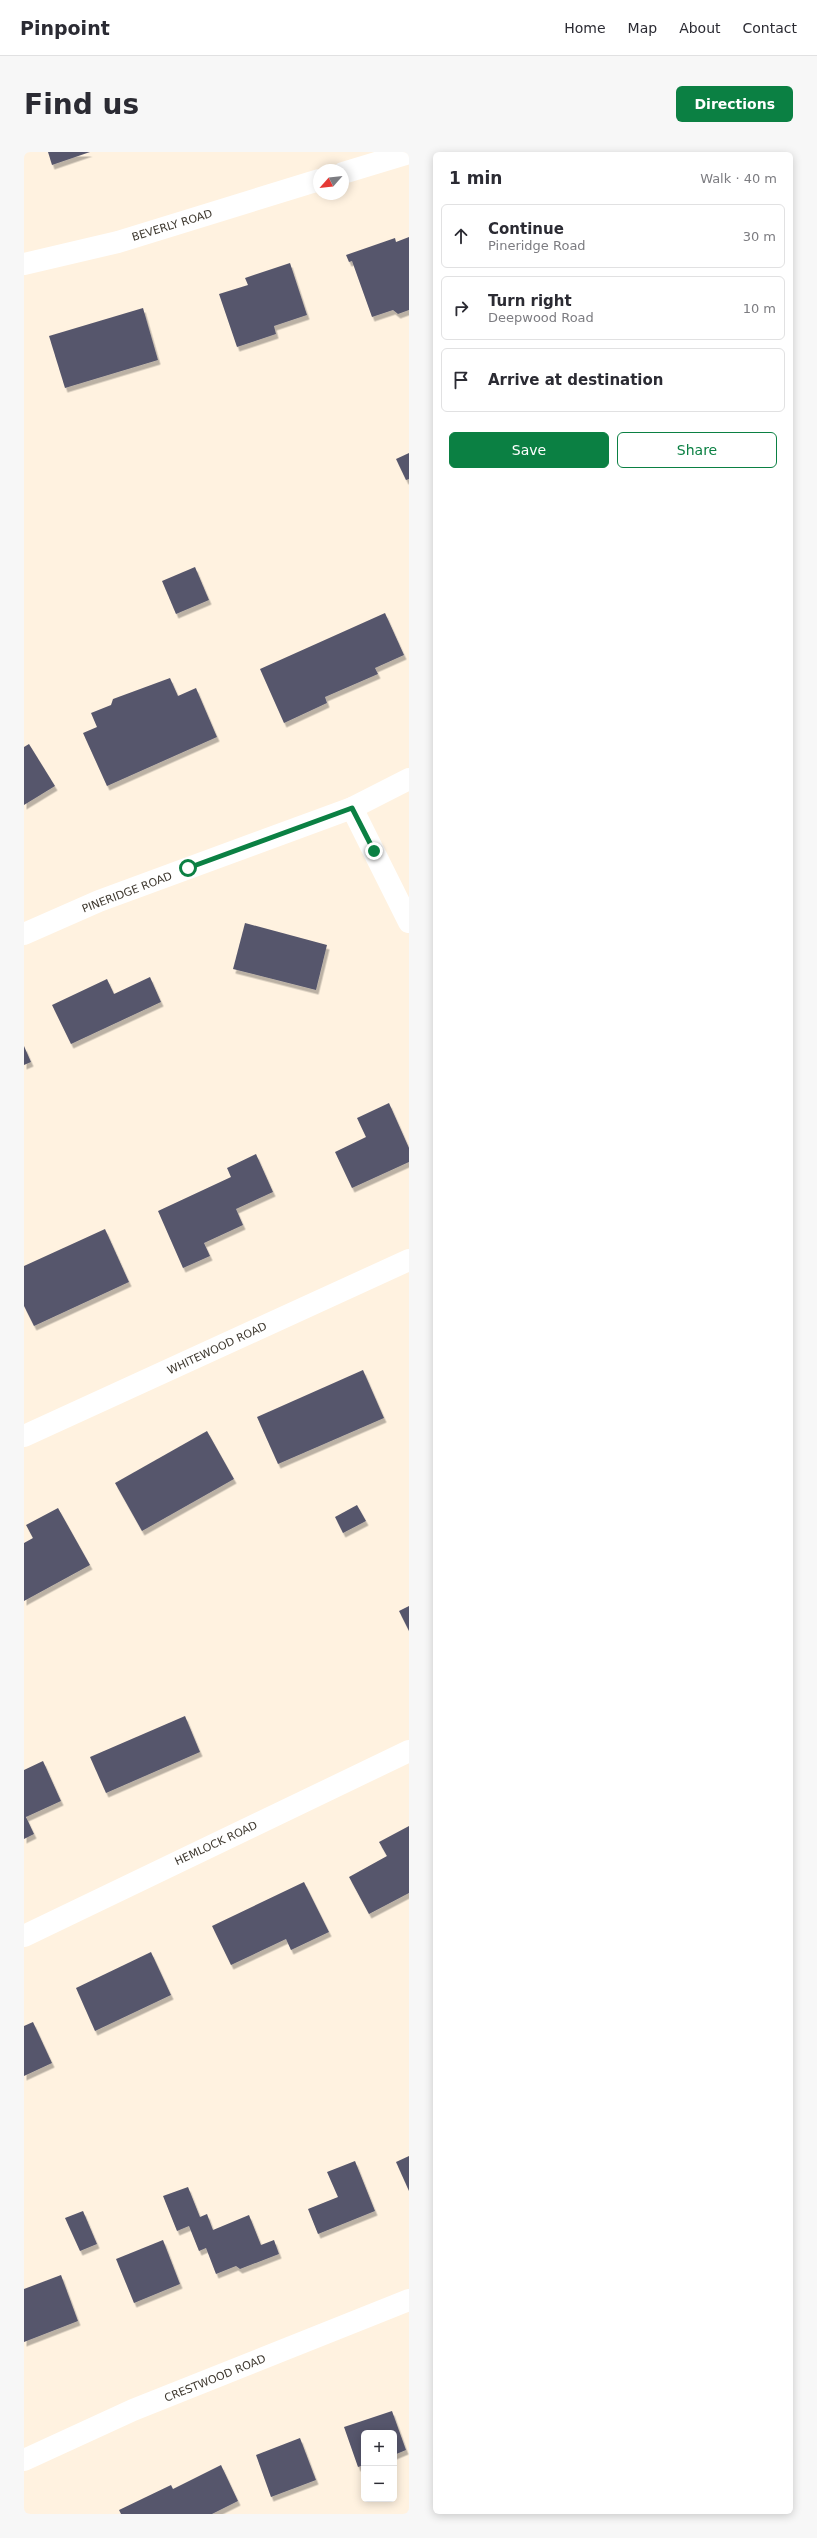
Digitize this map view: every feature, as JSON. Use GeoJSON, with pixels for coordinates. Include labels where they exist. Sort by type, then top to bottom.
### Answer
{"type":"FeatureCollection","features":[{"type":"Feature","properties":{"kind":"street"},"geometry":{"type":"LineString","coordinates":[[349,171],[409,152]]}},
{"type":"Feature","properties":{"kind":"street","name":"BEVERLY ROAD"},"geometry":{"type":"LineString","coordinates":[[24,264],[118,242],[313,182]]}},
{"type":"Feature","properties":{"kind":"street","name":"PINERIDGE ROAD"},"geometry":{"type":"LineString","coordinates":[[24,934],[99,901],[352,808],[409,779]]}},
{"type":"Feature","properties":{"kind":"street"},"geometry":{"type":"LineString","coordinates":[[352,808],[409,922]]}},
{"type":"Feature","properties":{"kind":"street","name":"WHITEWOOD ROAD"},"geometry":{"type":"LineString","coordinates":[[24,1436],[409,1260]]}},
{"type":"Feature","properties":{"kind":"street","name":"HEMLOCK ROAD"},"geometry":{"type":"LineString","coordinates":[[24,1936],[409,1751]]}},
{"type":"Feature","properties":{"kind":"street","name":"CRESTWOOD ROAD"},"geometry":{"type":"LineString","coordinates":[[24,2460],[133,2410],[409,2300]]}},
{"type":"Feature","properties":{"kind":"building"},"geometry":{"type":"Polygon","coordinates":[[[48,152],[90,152],[52,165],[48,152]]]}},
{"type":"Feature","properties":{"kind":"building"},"geometry":{"type":"Polygon","coordinates":[[[409,237],[409,310],[398,314],[393,310],[372,317],[352,261],[349,262],[346,255],[395,238],[396,242],[409,237]]]}},
{"type":"Feature","properties":{"kind":"building"},"geometry":{"type":"Polygon","coordinates":[[[290,263],[307,315],[274,326],[276,334],[237,347],[219,294],[248,285],[245,278],[290,263]]]}},
{"type":"Feature","properties":{"kind":"building"},"geometry":{"type":"Polygon","coordinates":[[[143,308],[158,360],[65,388],[49,336],[143,308]]]}},
{"type":"Feature","properties":{"kind":"building"},"geometry":{"type":"Polygon","coordinates":[[[409,453],[409,479],[406,480],[396,459],[409,453]]]}},
{"type":"Feature","properties":{"kind":"building"},"geometry":{"type":"Polygon","coordinates":[[[195,567],[209,600],[176,614],[162,581],[195,567]]]}},
{"type":"Feature","properties":{"kind":"building"},"geometry":{"type":"Polygon","coordinates":[[[385,613],[404,655],[375,668],[378,674],[325,697],[327,703],[284,723],[260,669],[385,613]]]}},
{"type":"Feature","properties":{"kind":"building"},"geometry":{"type":"Polygon","coordinates":[[[170,678],[178,696],[196,688],[217,737],[107,786],[83,733],[97,727],[91,713],[111,705],[113,699],[170,678]]]}},
{"type":"Feature","properties":{"kind":"building"},"geometry":{"type":"Polygon","coordinates":[[[29,744],[55,786],[24,805],[24,747],[29,744]]]}},
{"type":"Feature","properties":{"kind":"building"},"geometry":{"type":"Polygon","coordinates":[[[245,923],[327,945],[316,990],[233,969],[245,923]]]}},
{"type":"Feature","properties":{"kind":"building"},"geometry":{"type":"Polygon","coordinates":[[[150,977],[161,1002],[71,1044],[52,1005],[107,979],[114,994],[150,977]]]}},
{"type":"Feature","properties":{"kind":"building"},"geometry":{"type":"Polygon","coordinates":[[[24,1046],[31,1062],[24,1065],[24,1046]]]}},
{"type":"Feature","properties":{"kind":"building"},"geometry":{"type":"Polygon","coordinates":[[[389,1103],[409,1148],[409,1162],[352,1188],[335,1152],[366,1137],[357,1118],[389,1103]]]}},
{"type":"Feature","properties":{"kind":"building"},"geometry":{"type":"Polygon","coordinates":[[[256,1154],[273,1192],[236,1209],[243,1225],[204,1243],[210,1256],[183,1268],[158,1211],[231,1177],[227,1168],[256,1154]]]}},
{"type":"Feature","properties":{"kind":"building"},"geometry":{"type":"Polygon","coordinates":[[[105,1229],[129,1282],[34,1326],[24,1306],[24,1266],[105,1229]]]}},
{"type":"Feature","properties":{"kind":"building"},"geometry":{"type":"Polygon","coordinates":[[[363,1370],[384,1418],[278,1464],[257,1417],[363,1370]]]}},
{"type":"Feature","properties":{"kind":"building"},"geometry":{"type":"Polygon","coordinates":[[[207,1431],[234,1479],[142,1531],[115,1483],[207,1431]]]}},
{"type":"Feature","properties":{"kind":"building"},"geometry":{"type":"Polygon","coordinates":[[[357,1505],[366,1521],[343,1533],[335,1517],[357,1505]]]}},
{"type":"Feature","properties":{"kind":"building"},"geometry":{"type":"Polygon","coordinates":[[[58,1508],[90,1565],[24,1601],[24,1543],[33,1538],[26,1525],[58,1508]]]}},
{"type":"Feature","properties":{"kind":"building"},"geometry":{"type":"Polygon","coordinates":[[[409,1606],[409,1631],[399,1611],[409,1606]]]}},
{"type":"Feature","properties":{"kind":"building"},"geometry":{"type":"Polygon","coordinates":[[[185,1716],[200,1752],[106,1793],[90,1757],[185,1716]]]}},
{"type":"Feature","properties":{"kind":"building"},"geometry":{"type":"Polygon","coordinates":[[[43,1761],[61,1801],[26,1817],[34,1834],[24,1839],[24,1770],[43,1761]]]}},
{"type":"Feature","properties":{"kind":"building"},"geometry":{"type":"Polygon","coordinates":[[[409,1826],[409,1893],[369,1914],[349,1877],[387,1856],[379,1842],[409,1826]]]}},
{"type":"Feature","properties":{"kind":"building"},"geometry":{"type":"Polygon","coordinates":[[[304,1882],[329,1932],[291,1950],[286,1939],[231,1965],[212,1926],[304,1882]]]}},
{"type":"Feature","properties":{"kind":"building"},"geometry":{"type":"Polygon","coordinates":[[[151,1952],[171,1995],[95,2031],[76,1988],[151,1952]]]}},
{"type":"Feature","properties":{"kind":"building"},"geometry":{"type":"Polygon","coordinates":[[[33,2022],[52,2063],[24,2076],[24,2026],[33,2022]]]}},
{"type":"Feature","properties":{"kind":"building"},"geometry":{"type":"Polygon","coordinates":[[[409,2156],[409,2191],[396,2162],[409,2156]]]}},
{"type":"Feature","properties":{"kind":"building"},"geometry":{"type":"Polygon","coordinates":[[[355,2161],[375,2211],[318,2234],[308,2209],[338,2197],[327,2172],[355,2161]]]}},
{"type":"Feature","properties":{"kind":"building"},"geometry":{"type":"Polygon","coordinates":[[[188,2187],[200,2217],[207,2214],[213,2230],[249,2215],[261,2245],[274,2240],[279,2254],[240,2269],[236,2266],[216,2274],[206,2248],[199,2251],[189,2226],[177,2231],[163,2196],[188,2187]]]}},
{"type":"Feature","properties":{"kind":"building"},"geometry":{"type":"Polygon","coordinates":[[[83,2211],[97,2244],[80,2251],[65,2218],[83,2211]]]}},
{"type":"Feature","properties":{"kind":"building"},"geometry":{"type":"Polygon","coordinates":[[[163,2240],[180,2284],[134,2303],[116,2259],[163,2240]]]}},
{"type":"Feature","properties":{"kind":"building"},"geometry":{"type":"Polygon","coordinates":[[[61,2275],[78,2321],[24,2342],[24,2289],[61,2275]]]}},
{"type":"Feature","properties":{"kind":"building"},"geometry":{"type":"Polygon","coordinates":[[[392,2411],[406,2450],[397,2454],[397,2430],[361,2430],[361,2466],[358,2467],[344,2427],[392,2411]]]}},
{"type":"Feature","properties":{"kind":"building"},"geometry":{"type":"Polygon","coordinates":[[[300,2438],[316,2480],[271,2497],[256,2455],[300,2438]]]}},
{"type":"Feature","properties":{"kind":"building"},"geometry":{"type":"Polygon","coordinates":[[[221,2465],[238,2501],[212,2514],[121,2514],[119,2510],[171,2485],[173,2489],[221,2465]]]}},
{"type":"Feature","properties":{"kind":"route"},"geometry":{"type":"LineString","coordinates":[[188,868],[352,808],[374,851]]}}]}
